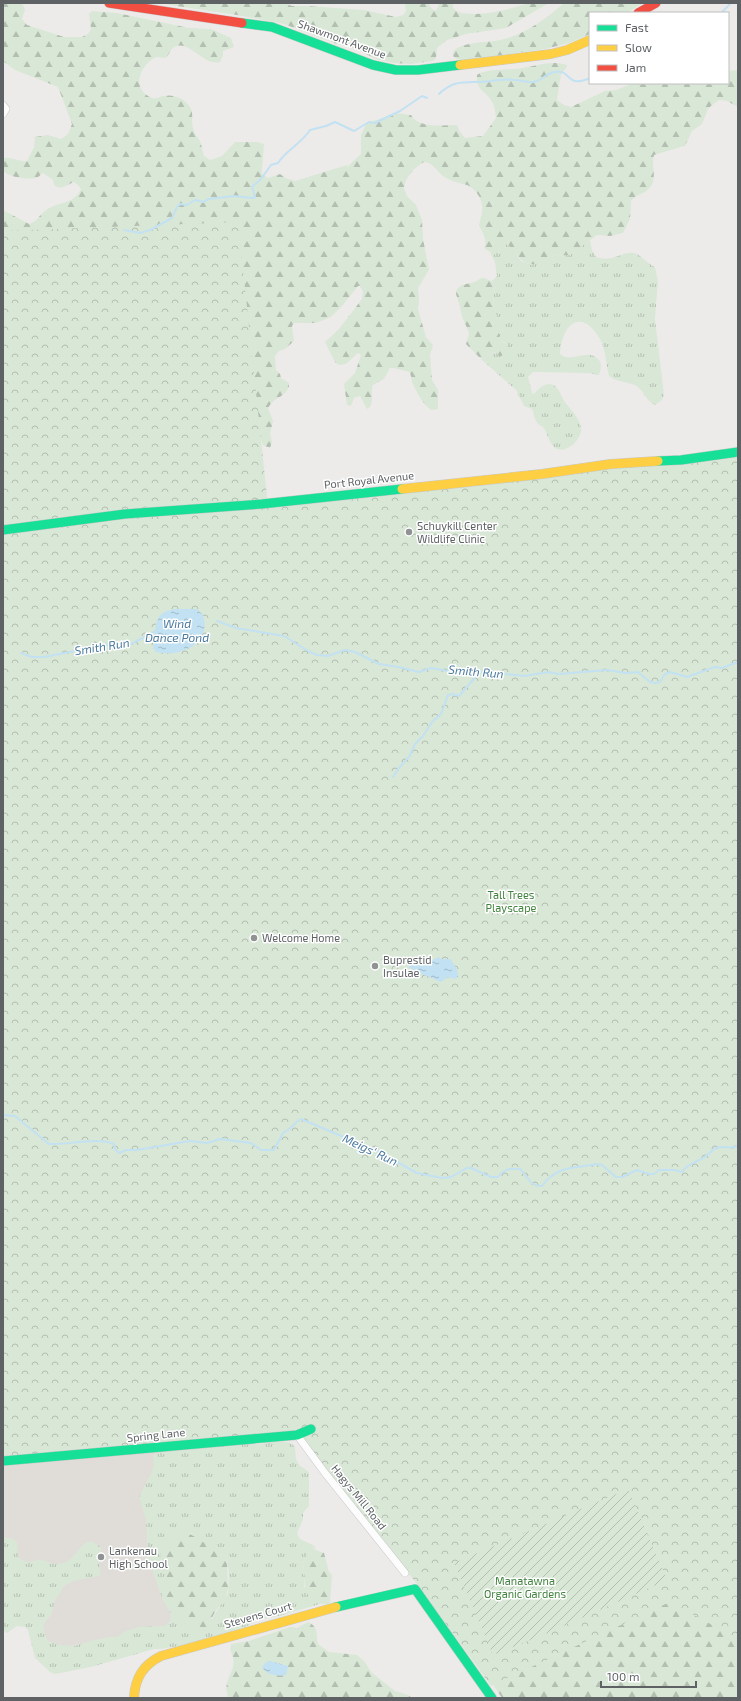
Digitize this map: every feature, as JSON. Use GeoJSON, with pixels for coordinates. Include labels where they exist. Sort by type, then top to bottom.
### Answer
{"type":"FeatureCollection","features":[{"type":"Feature","properties":{"kind":"street","name":"Shawmont Avenue"},"geometry":{"type":"LineString","coordinates":[[109,3],[272,27],[373,65],[400,70],[418,70],[543,56],[567,50],[589,40]]}},
{"type":"Feature","properties":{"kind":"street"},"geometry":{"type":"LineString","coordinates":[[640,12],[656,3]]}},
{"type":"Feature","properties":{"kind":"street"},"geometry":{"type":"LineString","coordinates":[[3,105],[6,109],[3,114]]}},
{"type":"Feature","properties":{"kind":"street","name":"Port Royal Avenue"},"geometry":{"type":"LineString","coordinates":[[3,530],[125,514],[262,504],[542,474],[611,464],[681,460],[738,452]]}},
{"type":"Feature","properties":{"kind":"street","name":"Spring Lane"},"geometry":{"type":"LineString","coordinates":[[3,1461],[297,1435],[311,1429]]}},
{"type":"Feature","properties":{"kind":"street","name":"Hagys Mill Road"},"geometry":{"type":"LineString","coordinates":[[297,1435],[325,1473],[405,1573]]}},
{"type":"Feature","properties":{"kind":"street","name":"Stevens Court"},"geometry":{"type":"LineString","coordinates":[[134,1698],[136,1684],[141,1672],[149,1663],[161,1656],[323,1610],[415,1589],[492,1698]]}},
{"type":"Feature","properties":{"kind":"shaded area","name":"Lankenau High School"},"geometry":{"type":"Polygon","coordinates":[[[166,1449],[201,1625],[47,1650],[3,1547],[3,1465],[166,1449]]]}},
{"type":"Feature","properties":{"kind":"green space"},"geometry":{"type":"Polygon","coordinates":[[[3,3],[22,3],[25,10],[22,19],[27,25],[64,37],[82,37],[88,34],[91,29],[89,14],[92,11],[117,13],[189,28],[211,29],[231,38],[234,47],[223,51],[220,62],[208,60],[184,46],[173,48],[165,58],[156,57],[150,61],[142,71],[139,83],[141,89],[145,94],[152,98],[175,96],[188,104],[192,112],[192,125],[194,132],[200,141],[204,156],[210,160],[222,156],[235,142],[258,142],[264,144],[262,174],[268,178],[280,174],[295,181],[347,165],[347,167],[361,154],[361,135],[366,124],[395,113],[411,115],[415,119],[425,124],[438,126],[457,125],[465,138],[483,136],[496,118],[493,104],[490,98],[480,88],[477,75],[489,71],[552,63],[567,65],[561,74],[557,100],[564,105],[571,107],[605,91],[616,90],[631,84],[729,84],[729,71],[738,70],[738,106],[727,101],[719,100],[708,109],[702,124],[692,131],[684,146],[654,155],[653,182],[649,189],[631,201],[630,219],[623,233],[610,236],[597,235],[570,255],[553,256],[534,264],[525,263],[506,244],[501,245],[498,252],[494,255],[484,248],[485,239],[479,225],[482,206],[478,194],[471,187],[446,178],[427,162],[424,162],[417,167],[408,176],[404,188],[407,196],[416,205],[422,220],[423,239],[429,270],[418,288],[418,309],[426,337],[433,345],[430,355],[432,380],[438,390],[438,409],[431,410],[423,402],[414,387],[409,372],[394,368],[390,368],[384,379],[373,385],[372,402],[370,407],[367,409],[360,396],[354,398],[351,406],[347,405],[344,384],[355,373],[361,355],[358,353],[346,364],[339,365],[335,362],[325,342],[339,329],[362,299],[363,292],[360,286],[358,286],[331,317],[316,323],[294,323],[292,326],[294,341],[285,349],[279,351],[275,356],[276,370],[280,374],[281,378],[289,383],[289,387],[285,393],[268,408],[273,421],[270,434],[272,442],[270,448],[263,445],[258,431],[3,527],[3,210],[29,224],[34,222],[50,207],[75,197],[81,189],[74,182],[64,187],[57,187],[54,185],[53,180],[43,173],[39,177],[30,179],[15,177],[3,171],[3,158],[27,161],[34,147],[35,137],[48,135],[61,139],[68,134],[72,124],[58,87],[15,70],[3,61],[3,3]]]}},
{"type":"Feature","properties":{"kind":"green space"},"geometry":{"type":"Polygon","coordinates":[[[157,3],[285,3],[292,6],[364,10],[396,17],[403,15],[406,11],[405,3],[428,3],[435,11],[439,3],[453,3],[453,8],[458,12],[476,14],[494,12],[530,3],[549,3],[506,28],[466,34],[447,40],[437,48],[436,58],[433,61],[411,64],[393,63],[376,59],[356,49],[334,43],[284,24],[237,15],[157,3]]]}},
{"type":"Feature","properties":{"kind":"green space"},"geometry":{"type":"Polygon","coordinates":[[[564,3],[643,3],[629,12],[589,12],[589,34],[569,43],[545,49],[474,59],[461,60],[453,56],[453,52],[457,48],[468,44],[509,38],[526,30],[550,15],[564,3]]]}},
{"type":"Feature","properties":{"kind":"green space","name":"Tall Trees Playscape"},"geometry":{"type":"Polygon","coordinates":[[[238,222],[268,506],[738,455],[738,1639],[670,1602],[491,1686],[421,1589],[297,1432],[3,1459],[3,231],[238,222]]]}},
{"type":"Feature","properties":{"kind":"green space"},"geometry":{"type":"Polygon","coordinates":[[[590,240],[592,250],[596,257],[607,259],[634,253],[655,267],[658,281],[655,319],[664,395],[662,400],[655,405],[647,399],[635,385],[616,380],[609,376],[605,352],[600,339],[593,329],[586,324],[580,322],[574,323],[564,334],[560,354],[566,357],[591,355],[595,357],[601,363],[599,375],[589,373],[533,372],[528,377],[532,393],[534,394],[543,386],[549,384],[556,387],[580,423],[581,432],[577,441],[569,448],[559,450],[553,446],[549,440],[545,429],[536,422],[532,409],[524,406],[516,390],[481,359],[496,352],[499,357],[506,343],[500,341],[497,332],[499,322],[493,306],[495,283],[492,281],[497,276],[495,262],[490,253],[494,254],[498,252],[501,245],[506,244],[513,249],[521,261],[531,265],[553,256],[570,255],[590,240]]]}},
{"type":"Feature","properties":{"kind":"green space"},"geometry":{"type":"Polygon","coordinates":[[[481,278],[485,278],[495,283],[493,306],[499,322],[499,338],[500,341],[509,345],[505,354],[499,357],[495,352],[481,359],[466,344],[469,334],[462,317],[456,294],[457,289],[462,285],[475,282],[481,278]]]}},
{"type":"Feature","properties":{"kind":"green space"},"geometry":{"type":"Polygon","coordinates":[[[272,1441],[294,1445],[298,1463],[309,1472],[309,1506],[303,1513],[303,1520],[297,1533],[300,1539],[313,1545],[316,1549],[311,1548],[303,1563],[305,1577],[304,1587],[320,1604],[279,1616],[260,1619],[245,1627],[180,1646],[154,1649],[91,1667],[55,1674],[50,1672],[35,1658],[28,1630],[25,1627],[17,1626],[7,1633],[5,1632],[3,1627],[3,1537],[13,1539],[17,1542],[18,1557],[27,1562],[40,1560],[53,1564],[61,1564],[70,1560],[87,1542],[92,1542],[101,1547],[99,1566],[101,1573],[100,1576],[76,1580],[65,1585],[55,1600],[52,1613],[43,1625],[48,1641],[60,1645],[74,1646],[94,1640],[117,1637],[126,1631],[139,1627],[165,1626],[171,1619],[170,1612],[183,1619],[212,1619],[228,1593],[229,1574],[227,1557],[195,1538],[191,1533],[180,1533],[161,1551],[162,1562],[167,1574],[162,1598],[148,1557],[146,1519],[139,1497],[152,1472],[154,1465],[153,1455],[167,1451],[231,1444],[261,1444],[272,1441]]]}},
{"type":"Feature","properties":{"kind":"green space","name":"Manatawna Organic Gardens"},"geometry":{"type":"Polygon","coordinates":[[[628,1489],[667,1580],[550,1632],[493,1655],[454,1563],[628,1489]]]}},
{"type":"Feature","properties":{"kind":"green space"},"geometry":{"type":"Polygon","coordinates":[[[187,1532],[227,1557],[228,1589],[225,1599],[204,1630],[197,1631],[180,1617],[170,1612],[162,1598],[167,1574],[160,1555],[163,1545],[168,1540],[180,1533],[187,1532]]]}},
{"type":"Feature","properties":{"kind":"green space"},"geometry":{"type":"Polygon","coordinates":[[[311,1548],[324,1553],[329,1572],[332,1575],[330,1603],[320,1603],[305,1592],[303,1563],[311,1548]]]}},
{"type":"Feature","properties":{"kind":"green space"},"geometry":{"type":"Polygon","coordinates":[[[657,1595],[738,1635],[738,1698],[502,1698],[485,1673],[657,1595]]]}},
{"type":"Feature","properties":{"kind":"green space"},"geometry":{"type":"Polygon","coordinates":[[[308,1622],[314,1626],[318,1644],[329,1652],[357,1655],[365,1662],[371,1672],[395,1691],[408,1695],[412,1698],[229,1698],[227,1685],[234,1663],[230,1650],[231,1644],[249,1641],[290,1627],[297,1628],[308,1622]]]}},
{"type":"Feature","properties":{"kind":"water","name":"Wind Dance Pond"},"geometry":{"type":"Polygon","coordinates":[[[175,609],[197,609],[203,615],[205,625],[203,634],[192,647],[184,651],[175,653],[156,652],[153,648],[158,618],[167,611],[175,609]]]}},
{"type":"Feature","properties":{"kind":"water"},"geometry":{"type":"Polygon","coordinates":[[[439,957],[441,959],[450,959],[456,968],[458,977],[454,979],[448,977],[441,982],[409,967],[410,963],[418,966],[439,957]]]}},
{"type":"Feature","properties":{"kind":"water"},"geometry":{"type":"Polygon","coordinates":[[[270,1661],[288,1666],[286,1675],[273,1675],[264,1670],[262,1667],[265,1663],[270,1661]]]}},
{"type":"Feature","properties":{"kind":"waterway"},"geometry":{"type":"LineString","coordinates":[[722,12],[731,3]]}},
{"type":"Feature","properties":{"kind":"waterway"},"geometry":{"type":"LineString","coordinates":[[439,94],[451,85],[457,83],[483,82],[503,79],[533,82],[555,72],[564,73],[572,80],[576,81],[589,78]]}},
{"type":"Feature","properties":{"kind":"waterway"},"geometry":{"type":"LineString","coordinates":[[124,230],[140,233],[150,230],[172,218],[180,204],[187,205],[195,200],[203,202],[209,199],[234,196],[253,198],[255,197],[252,187],[261,179],[271,165],[278,163],[284,155],[307,135],[310,130],[335,122],[354,131],[369,122],[375,123],[400,111],[422,96],[427,98]]}},
{"type":"Feature","properties":{"kind":"waterway","name":"Smith Run"},"geometry":{"type":"LineString","coordinates":[[217,621],[236,628],[284,636],[317,655],[328,656],[345,650],[355,652],[379,664],[419,672],[431,668],[448,671],[489,672],[524,676],[549,672],[558,674],[607,670],[626,673],[638,672],[650,682],[655,683],[660,682],[664,675],[670,672],[687,677],[715,667],[722,668],[738,662]]}},
{"type":"Feature","properties":{"kind":"waterway","name":"Smith Run"},"geometry":{"type":"LineString","coordinates":[[21,653],[32,657],[44,657],[115,643],[131,644],[156,631]]}},
{"type":"Feature","properties":{"kind":"waterway"},"geometry":{"type":"LineString","coordinates":[[393,777],[409,757],[415,744],[423,736],[432,722],[441,714],[448,695],[452,694],[459,696],[480,672]]}},
{"type":"Feature","properties":{"kind":"waterway","name":"Meigs' Run"},"geometry":{"type":"LineString","coordinates":[[3,1115],[15,1116],[49,1144],[91,1141],[107,1142],[114,1144],[115,1149],[119,1153],[126,1150],[137,1150],[190,1141],[207,1143],[220,1139],[251,1143],[261,1150],[274,1150],[283,1133],[301,1119],[377,1151],[417,1173],[442,1178],[451,1177],[467,1168],[471,1168],[491,1177],[498,1177],[503,1172],[508,1170],[520,1169],[532,1183],[538,1186],[542,1186],[548,1179],[560,1171],[596,1164],[602,1165],[616,1177],[622,1177],[637,1170],[649,1174],[654,1174],[659,1170],[675,1170],[682,1172],[689,1165],[705,1157],[716,1148],[732,1148],[738,1146]]}},
{"type":"Feature","properties":{"kind":"traffic: fast"},"geometry":{"type":"LineString","coordinates":[[242,23],[272,27],[373,65],[396,70],[418,70],[460,65]]}},
{"type":"Feature","properties":{"kind":"traffic: fast"},"geometry":{"type":"LineString","coordinates":[[658,461],[681,460],[738,452]]}},
{"type":"Feature","properties":{"kind":"traffic: fast"},"geometry":{"type":"LineString","coordinates":[[3,530],[125,514],[262,504],[402,489]]}},
{"type":"Feature","properties":{"kind":"traffic: fast"},"geometry":{"type":"LineString","coordinates":[[3,1461],[297,1435],[311,1429]]}},
{"type":"Feature","properties":{"kind":"traffic: fast"},"geometry":{"type":"LineString","coordinates":[[336,1607],[415,1589],[492,1698]]}},
{"type":"Feature","properties":{"kind":"traffic: slow"},"geometry":{"type":"LineString","coordinates":[[460,65],[551,54],[567,50],[589,40]]}},
{"type":"Feature","properties":{"kind":"traffic: slow"},"geometry":{"type":"LineString","coordinates":[[402,489],[542,474],[611,464],[658,461]]}},
{"type":"Feature","properties":{"kind":"traffic: slow"},"geometry":{"type":"LineString","coordinates":[[134,1698],[136,1684],[141,1673],[149,1664],[161,1656],[336,1607]]}},
{"type":"Feature","properties":{"kind":"traffic: jam"},"geometry":{"type":"LineString","coordinates":[[109,3],[242,23]]}},
{"type":"Feature","properties":{"kind":"traffic: jam"},"geometry":{"type":"LineString","coordinates":[[640,12],[656,3]]}},
{"type":"Feature","properties":{"kind":"place","name":"Schuykill Center Wildlife Clinic"},"geometry":{"type":"Point","coordinates":[409,532]}},
{"type":"Feature","properties":{"kind":"place","name":"Welcome Home"},"geometry":{"type":"Point","coordinates":[254,938]}},
{"type":"Feature","properties":{"kind":"place","name":"Buprestid Insulae"},"geometry":{"type":"Point","coordinates":[375,966]}},
{"type":"Feature","properties":{"kind":"place","name":"Lankenau High School"},"geometry":{"type":"Point","coordinates":[101,1557]}}]}
